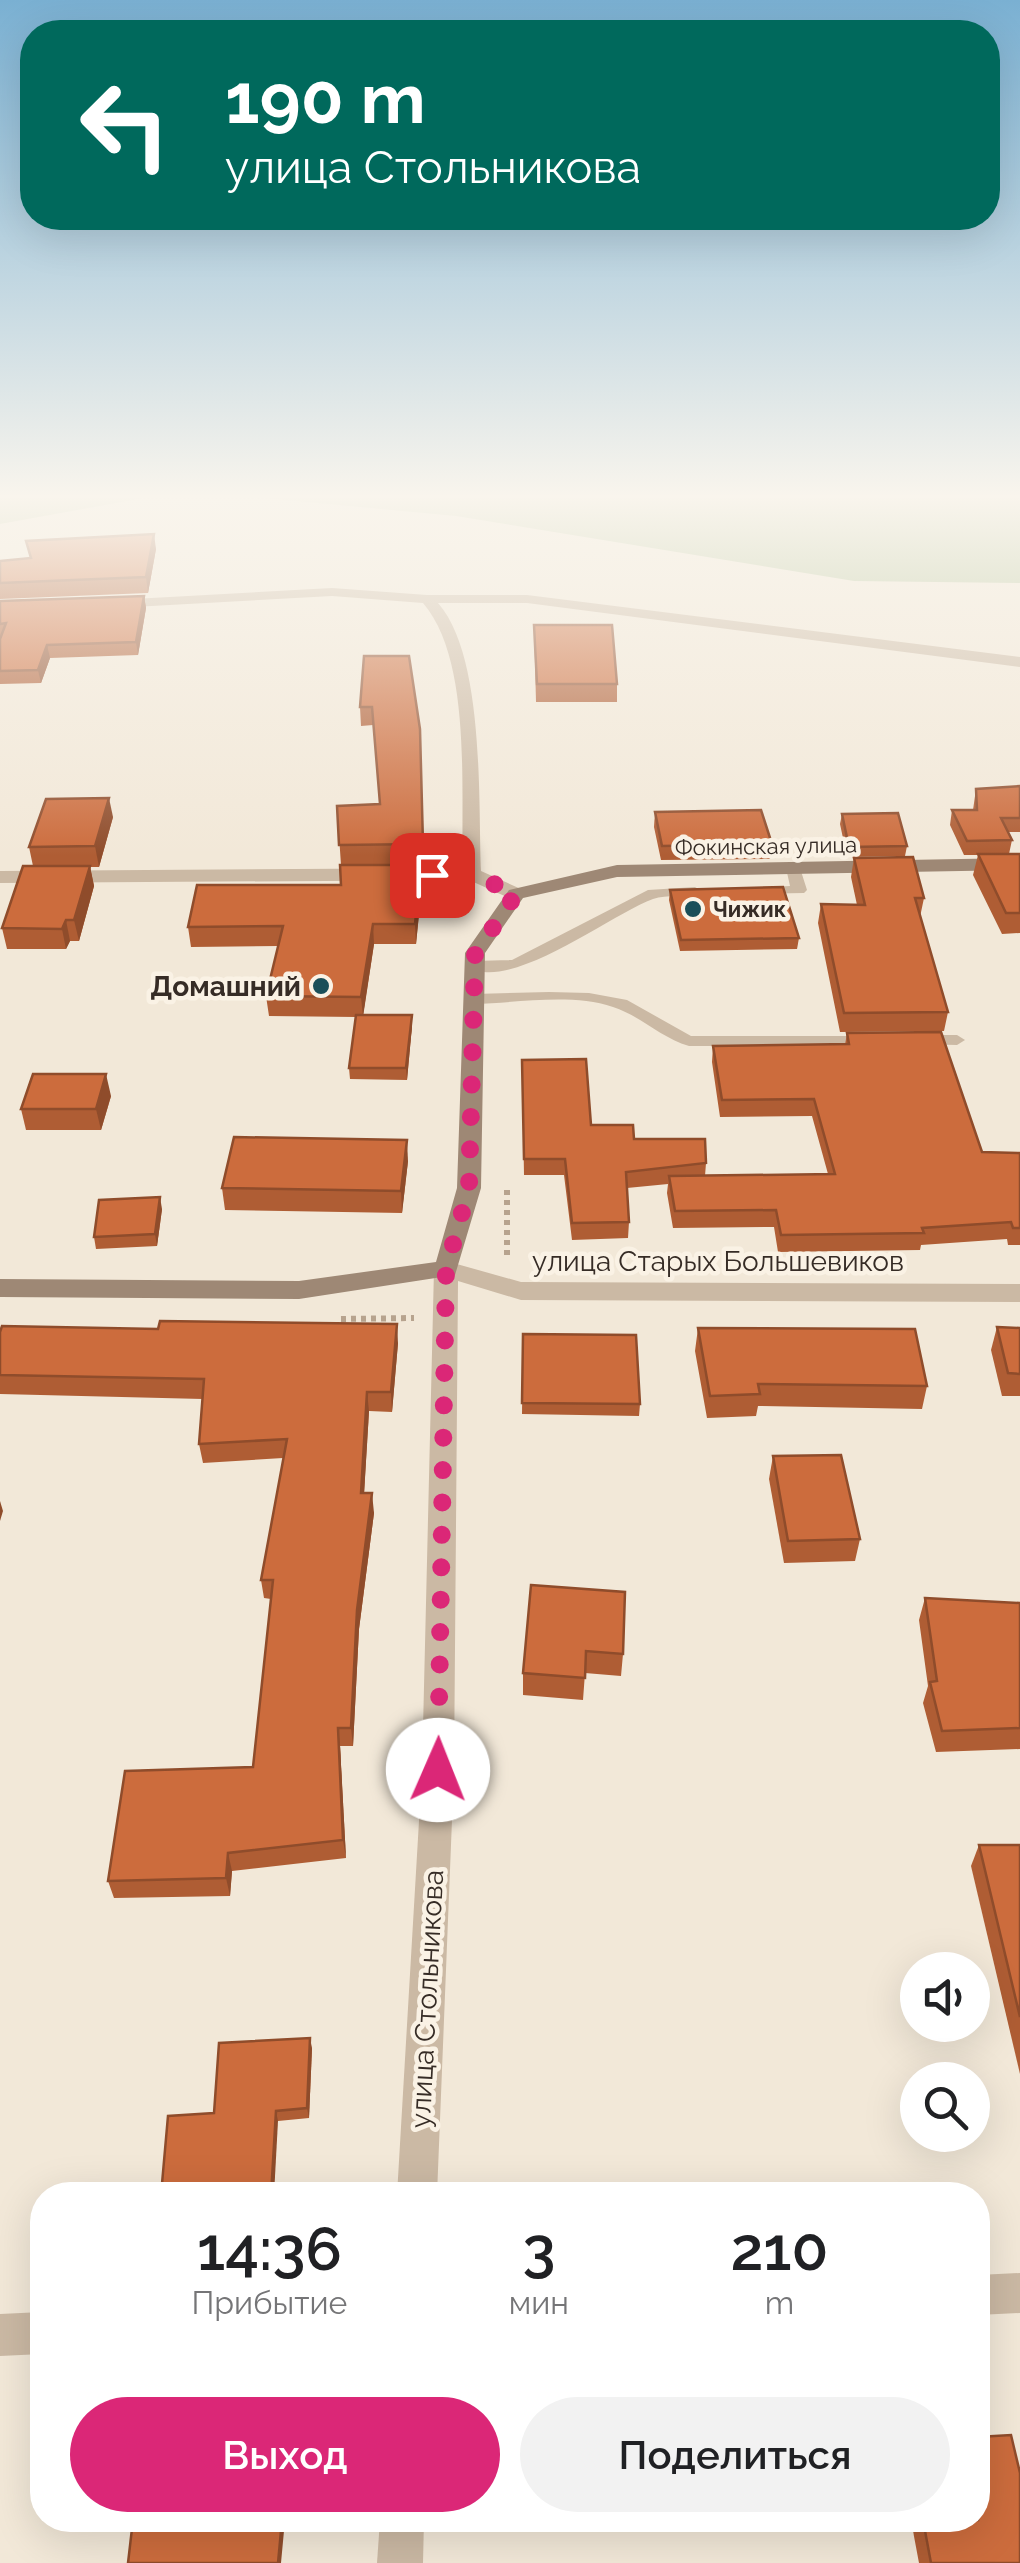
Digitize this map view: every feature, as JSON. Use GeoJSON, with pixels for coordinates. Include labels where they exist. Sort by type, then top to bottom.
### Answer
{"type":"FeatureCollection","features":[{"type":"Feature","properties":{"kind":"main road","name":"Фокинская улица"},"geometry":{"type":"LineString","coordinates":[[516,894],[617,872],[1020,864]]}},
{"type":"Feature","properties":{"kind":"main road","name":"улица Стольникова"},"geometry":{"type":"LineString","coordinates":[[446,1269],[469,1188],[475,954],[516,894]]}},
{"type":"Feature","properties":{"kind":"main road","name":"улица Старых Большевиков"},"geometry":{"type":"LineString","coordinates":[[0,1288],[299,1290],[446,1269]]}},
{"type":"Feature","properties":{"kind":"street"},"geometry":{"type":"LineString","coordinates":[[443,617],[460,663],[472,874]]}},
{"type":"Feature","properties":{"kind":"street"},"geometry":{"type":"LineString","coordinates":[[650,617],[1020,662]]}},
{"type":"Feature","properties":{"kind":"street"},"geometry":{"type":"LineString","coordinates":[[0,878],[472,874],[516,894]]}},
{"type":"Feature","properties":{"kind":"street","name":"улица Старых Большевиков"},"geometry":{"type":"LineString","coordinates":[[446,1269],[521,1290],[1020,1293]]}},
{"type":"Feature","properties":{"kind":"street","name":"улица Стольникова"},"geometry":{"type":"LineString","coordinates":[[418,2182],[438,1770],[446,1269]]}},
{"type":"Feature","properties":{"kind":"street"},"geometry":{"type":"LineString","coordinates":[[990,2294],[1020,2293]]}},
{"type":"Feature","properties":{"kind":"street"},"geometry":{"type":"LineString","coordinates":[[0,2335],[30,2334]]}},
{"type":"Feature","properties":{"kind":"street"},"geometry":{"type":"LineString","coordinates":[[400,2563],[401,2532]]}},
{"type":"Feature","properties":{"kind":"lane"},"geometry":{"type":"LineString","coordinates":[[744,891],[799,890],[793,868]]}},
{"type":"Feature","properties":{"kind":"lane"},"geometry":{"type":"LineString","coordinates":[[648,871],[653,893]]}},
{"type":"Feature","properties":{"kind":"lane"},"geometry":{"type":"LineString","coordinates":[[475,966],[514,964],[653,893],[708,892]]}},
{"type":"Feature","properties":{"kind":"lane"},"geometry":{"type":"LineString","coordinates":[[474,1000],[604,999],[619,1002],[665,1031],[689,1040],[880,1040]]}},
{"type":"Feature","properties":{"kind":"lane"},"geometry":{"type":"LineString","coordinates":[[899,1040],[957,1040]]}},
{"type":"Feature","properties":{"kind":"building"},"geometry":{"type":"Polygon","coordinates":[[[0,617],[140,617],[136,642],[47,645],[38,670],[0,671],[0,639],[6,623],[0,624],[0,617]]]}},
{"type":"Feature","properties":{"kind":"building"},"geometry":{"type":"Polygon","coordinates":[[[534,625],[612,625],[617,684],[537,684],[534,625]]]}},
{"type":"Feature","properties":{"kind":"building"},"geometry":{"type":"Polygon","coordinates":[[[364,656],[409,656],[420,729],[423,844],[339,845],[337,806],[380,804],[372,707],[360,707],[364,656]]]}},
{"type":"Feature","properties":{"kind":"building"},"geometry":{"type":"Polygon","coordinates":[[[1020,786],[1020,818],[1001,818],[1012,840],[967,841],[952,810],[977,810],[976,789],[1020,786]]]}},
{"type":"Feature","properties":{"kind":"building"},"geometry":{"type":"Polygon","coordinates":[[[109,798],[95,846],[29,847],[46,799],[109,798]]]}},
{"type":"Feature","properties":{"kind":"building"},"geometry":{"type":"Polygon","coordinates":[[[761,810],[772,844],[662,846],[655,812],[761,810]]]}},
{"type":"Feature","properties":{"kind":"building"},"geometry":{"type":"Polygon","coordinates":[[[898,813],[907,846],[849,847],[842,814],[898,813]]]}},
{"type":"Feature","properties":{"kind":"building"},"geometry":{"type":"Polygon","coordinates":[[[978,854],[1020,854],[1020,913],[1006,913],[978,854]]]}},
{"type":"Feature","properties":{"kind":"building"},"geometry":{"type":"Polygon","coordinates":[[[913,857],[924,898],[915,898],[948,1012],[844,1013],[821,904],[865,905],[854,858],[913,857]]]}},
{"type":"Feature","properties":{"kind":"building"},"geometry":{"type":"Polygon","coordinates":[[[340,865],[421,865],[415,924],[373,924],[361,997],[266,996],[283,926],[188,927],[197,885],[341,885],[340,865]]]}},
{"type":"Feature","properties":{"kind":"building"},"geometry":{"type":"Polygon","coordinates":[[[23,866],[90,866],[74,920],[66,920],[62,929],[2,928],[23,866]]]}},
{"type":"Feature","properties":{"kind":"building"},"geometry":{"type":"Polygon","coordinates":[[[783,887],[799,938],[681,940],[670,890],[783,887]]]}},
{"type":"Feature","properties":{"kind":"building"},"geometry":{"type":"Polygon","coordinates":[[[356,1015],[412,1015],[406,1068],[349,1068],[356,1015]]]}},
{"type":"Feature","properties":{"kind":"building"},"geometry":{"type":"Polygon","coordinates":[[[941,1032],[982,1152],[1020,1153],[1020,1228],[1013,1228],[1011,1222],[922,1228],[924,1233],[781,1235],[776,1210],[675,1211],[669,1176],[835,1174],[814,1099],[722,1100],[713,1046],[849,1044],[847,1033],[941,1032]]]}},
{"type":"Feature","properties":{"kind":"building"},"geometry":{"type":"Polygon","coordinates":[[[586,1059],[591,1125],[633,1125],[634,1139],[705,1139],[706,1163],[626,1172],[629,1222],[572,1223],[565,1159],[524,1159],[522,1060],[586,1059]]]}},
{"type":"Feature","properties":{"kind":"building"},"geometry":{"type":"Polygon","coordinates":[[[33,1074],[106,1074],[96,1109],[21,1109],[33,1074]]]}},
{"type":"Feature","properties":{"kind":"building"},"geometry":{"type":"Polygon","coordinates":[[[234,1137],[407,1140],[401,1191],[222,1188],[234,1137]]]}},
{"type":"Feature","properties":{"kind":"building"},"geometry":{"type":"Polygon","coordinates":[[[160,1197],[155,1234],[94,1237],[99,1200],[160,1197]]]}},
{"type":"Feature","properties":{"kind":"building"},"geometry":{"type":"Polygon","coordinates":[[[160,1321],[397,1324],[391,1392],[367,1392],[361,1493],[372,1493],[357,1610],[351,1728],[338,1728],[343,1840],[228,1853],[226,1878],[108,1881],[125,1771],[253,1767],[273,1580],[261,1580],[287,1439],[199,1444],[204,1379],[0,1375],[0,1332],[2,1326],[158,1329],[160,1321]]]}},
{"type":"Feature","properties":{"kind":"building"},"geometry":{"type":"Polygon","coordinates":[[[997,1327],[1020,1328],[1020,1374],[1008,1373],[997,1327]]]}},
{"type":"Feature","properties":{"kind":"building"},"geometry":{"type":"Polygon","coordinates":[[[698,1328],[915,1329],[927,1386],[758,1384],[760,1394],[710,1396],[698,1328]]]}},
{"type":"Feature","properties":{"kind":"building"},"geometry":{"type":"Polygon","coordinates":[[[523,1334],[636,1335],[640,1404],[522,1403],[523,1334]]]}},
{"type":"Feature","properties":{"kind":"building"},"geometry":{"type":"Polygon","coordinates":[[[841,1455],[860,1539],[788,1541],[773,1456],[841,1455]]]}},
{"type":"Feature","properties":{"kind":"building"},"geometry":{"type":"Polygon","coordinates":[[[531,1585],[625,1592],[623,1654],[586,1651],[585,1678],[523,1673],[531,1585]]]}},
{"type":"Feature","properties":{"kind":"building"},"geometry":{"type":"Polygon","coordinates":[[[925,1598],[1020,1603],[1020,1728],[942,1731],[930,1682],[937,1681],[925,1598]]]}},
{"type":"Feature","properties":{"kind":"building"},"geometry":{"type":"Polygon","coordinates":[[[979,1845],[1020,1845],[1020,2017],[979,1845]]]}},
{"type":"Feature","properties":{"kind":"building"},"geometry":{"type":"Polygon","coordinates":[[[310,2038],[307,2108],[276,2111],[272,2182],[162,2182],[168,2116],[214,2113],[219,2043],[310,2038]]]}},
{"type":"Feature","properties":{"kind":"building"},"geometry":{"type":"Polygon","coordinates":[[[1011,2435],[1020,2473],[1020,2563],[931,2563],[925,2532],[990,2532],[990,2436],[1011,2435]]]}},
{"type":"Feature","properties":{"kind":"building"},"geometry":{"type":"Polygon","coordinates":[[[132,2532],[281,2532],[278,2563],[128,2563],[132,2532]]]}},
{"type":"Feature","properties":{"kind":"place","name":"Чижик"},"geometry":{"type":"Point","coordinates":[693,909]}},
{"type":"Feature","properties":{"kind":"place","name":"Домашний"},"geometry":{"type":"Point","coordinates":[321,986]}},
{"type":"Feature","properties":{"kind":"route"},"geometry":{"type":"LineString","coordinates":[[432,875],[472,874],[516,894],[475,954],[469,1188],[446,1269],[438,1770]]}}]}
